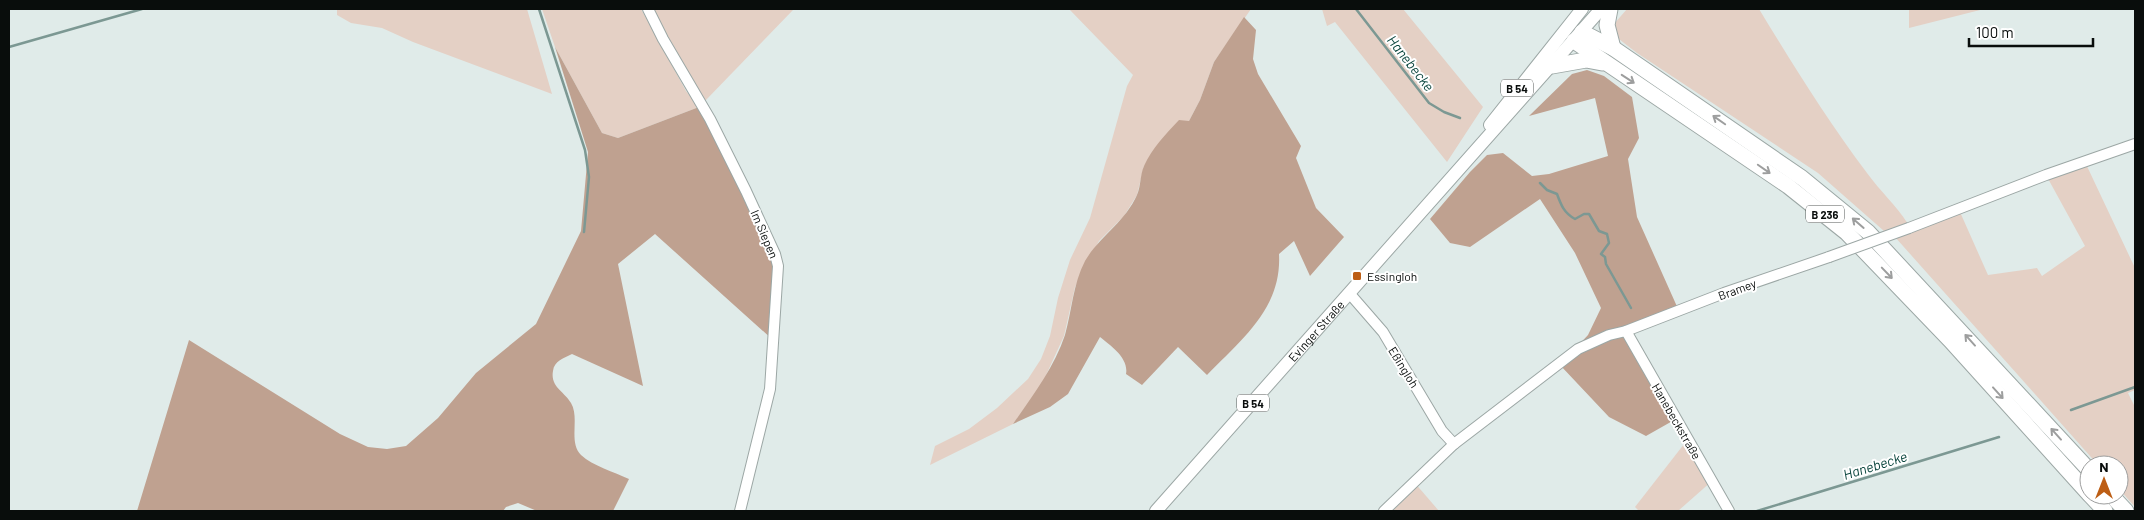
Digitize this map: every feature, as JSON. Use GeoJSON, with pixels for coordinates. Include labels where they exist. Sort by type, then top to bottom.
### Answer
{"type":"FeatureCollection","features":[{"type":"Feature","properties":{"kind":"highway"},"geometry":{"type":"LineString","coordinates":[[1610,9],[1607,26],[1613,48]]}},
{"type":"Feature","properties":{"kind":"highway","name":"B 236"},"geometry":{"type":"LineString","coordinates":[[1574,27],[1613,48],[1802,178],[1868,232],[2079,459]]}},
{"type":"Feature","properties":{"kind":"highway","name":"B 236"},"geometry":{"type":"LineString","coordinates":[[1574,27],[1604,64],[1772,175],[1847,233],[1892,277],[2079,482]]}},
{"type":"Feature","properties":{"kind":"highway"},"geometry":{"type":"LineString","coordinates":[[1552,66],[1580,60],[1604,64]]}},
{"type":"Feature","properties":{"kind":"main road","name":"B 54"},"geometry":{"type":"LineString","coordinates":[[1476,149],[1494,118],[1574,27],[1601,9]]}},
{"type":"Feature","properties":{"kind":"main road","name":"B 54"},"geometry":{"type":"LineString","coordinates":[[1476,149],[1552,66],[1574,27]]}},
{"type":"Feature","properties":{"kind":"main road","name":"Evinger Straße"},"geometry":{"type":"LineString","coordinates":[[1156,511],[1350,294],[1476,149]]}},
{"type":"Feature","properties":{"kind":"street","name":"Im Siepen"},"geometry":{"type":"LineString","coordinates":[[648,9],[714,126],[776,254],[778,266],[770,389],[740,511]]}},
{"type":"Feature","properties":{"kind":"street","name":"Bramey"},"geometry":{"type":"LineString","coordinates":[[1384,511],[1454,444],[1578,350],[1609,335],[1626,332],[1724,293],[1909,228],[2135,144]]}},
{"type":"Feature","properties":{"kind":"street","name":"Eßingloh"},"geometry":{"type":"LineString","coordinates":[[1350,294],[1383,332],[1442,431],[1454,444]]}},
{"type":"Feature","properties":{"kind":"street","name":"Hanebeckstraße"},"geometry":{"type":"LineString","coordinates":[[1626,332],[1728,511]]}},
{"type":"Feature","properties":{"kind":"shaded area"},"geometry":{"type":"Polygon","coordinates":[[[337,9],[527,9],[552,94],[413,42],[382,28],[351,23],[337,15],[337,9]]]}},
{"type":"Feature","properties":{"kind":"shaded area"},"geometry":{"type":"Polygon","coordinates":[[[542,9],[641,9],[686,91],[699,107],[618,138],[602,133],[555,47],[542,9]]]}},
{"type":"Feature","properties":{"kind":"shaded area"},"geometry":{"type":"Polygon","coordinates":[[[651,9],[794,9],[705,101],[651,9]]]}},
{"type":"Feature","properties":{"kind":"shaded area"},"geometry":{"type":"Polygon","coordinates":[[[1069,9],[1251,9],[1214,62],[1200,100],[1189,121],[1144,166],[1137,195],[1124,216],[1099,241],[1075,287],[1064,336],[1041,386],[1013,424],[930,465],[935,446],[969,429],[997,408],[1028,379],[1041,359],[1050,336],[1058,298],[1070,260],[1090,218],[1127,86],[1133,75],[1069,9]]]}},
{"type":"Feature","properties":{"kind":"shaded area"},"geometry":{"type":"Polygon","coordinates":[[[1322,9],[1403,9],[1483,107],[1447,162],[1335,22],[1327,26],[1322,9]]]}},
{"type":"Feature","properties":{"kind":"shaded area"},"geometry":{"type":"Polygon","coordinates":[[[1627,9],[1759,9],[1838,133],[1872,180],[1908,224],[1884,231],[1818,173],[1637,53],[1615,36],[1614,24],[1627,9]]]}},
{"type":"Feature","properties":{"kind":"shaded area"},"geometry":{"type":"Polygon","coordinates":[[[1909,9],[1984,9],[1909,28],[1909,9]]]}},
{"type":"Feature","properties":{"kind":"shaded area"},"geometry":{"type":"Polygon","coordinates":[[[1244,17],[1256,30],[1253,59],[1258,74],[1301,146],[1296,158],[1316,208],[1344,237],[1310,276],[1294,241],[1279,254],[1278,273],[1274,291],[1267,307],[1246,335],[1207,375],[1178,347],[1142,385],[1126,374],[1125,363],[1122,358],[1114,348],[1100,337],[1068,394],[1050,407],[1013,424],[1055,359],[1065,335],[1075,288],[1085,261],[1097,244],[1132,205],[1138,192],[1144,166],[1155,147],[1179,120],[1189,121],[1200,100],[1214,62],[1244,17]]]}},
{"type":"Feature","properties":{"kind":"shaded area"},"geometry":{"type":"Polygon","coordinates":[[[555,47],[602,133],[618,138],[699,107],[773,253],[777,270],[773,340],[655,234],[618,264],[643,386],[572,354],[557,362],[553,371],[556,385],[571,403],[573,409],[575,416],[574,437],[577,450],[591,462],[629,479],[613,511],[537,511],[518,503],[506,507],[503,511],[137,511],[189,340],[340,434],[368,447],[387,449],[406,446],[438,418],[476,373],[536,324],[581,231],[588,152],[555,47]]]}},
{"type":"Feature","properties":{"kind":"shaded area"},"geometry":{"type":"Polygon","coordinates":[[[1587,70],[1604,76],[1632,97],[1639,138],[1628,159],[1637,217],[1679,311],[1626,331],[1676,419],[1646,436],[1609,417],[1560,365],[1588,335],[1601,308],[1575,253],[1540,199],[1470,247],[1450,243],[1430,219],[1487,155],[1503,153],[1532,176],[1549,174],[1608,156],[1595,98],[1529,116],[1572,74],[1587,70]]]}},
{"type":"Feature","properties":{"kind":"shaded area"},"geometry":{"type":"Polygon","coordinates":[[[2085,162],[2135,268],[2135,390],[2128,393],[2135,407],[2135,507],[2129,500],[2129,455],[2089,455],[1895,237],[1960,212],[1988,275],[2037,268],[2042,276],[2085,246],[2046,175],[2085,162]]]}},
{"type":"Feature","properties":{"kind":"shaded area"},"geometry":{"type":"Polygon","coordinates":[[[1688,439],[1712,481],[1678,511],[1639,511],[1635,507],[1688,439]]]}},
{"type":"Feature","properties":{"kind":"shaded area"},"geometry":{"type":"Polygon","coordinates":[[[1414,482],[1439,511],[1385,511],[1414,482]]]}},
{"type":"Feature","properties":{"kind":"waterway"},"geometry":{"type":"LineString","coordinates":[[9,47],[142,9]]}},
{"type":"Feature","properties":{"kind":"waterway"},"geometry":{"type":"LineString","coordinates":[[539,9],[585,150],[589,177],[584,232]]}},
{"type":"Feature","properties":{"kind":"waterway","name":"Hanebecke"},"geometry":{"type":"LineString","coordinates":[[1356,9],[1429,103],[1444,112],[1460,118]]}},
{"type":"Feature","properties":{"kind":"waterway","name":"Hanebecke"},"geometry":{"type":"LineString","coordinates":[[1540,183],[1547,190],[1557,194],[1563,208],[1571,217],[1575,219],[1584,214],[1589,214],[1599,231],[1607,234],[1609,243],[1601,254],[1605,257],[1606,264],[1631,308]]}},
{"type":"Feature","properties":{"kind":"waterway","name":"Hanebecke"},"geometry":{"type":"LineString","coordinates":[[2071,410],[2135,387]]}},
{"type":"Feature","properties":{"kind":"waterway","name":"Hanebecke"},"geometry":{"type":"LineString","coordinates":[[1757,511],[1999,437]]}},
{"type":"Feature","properties":{"kind":"place","name":"Essingloh"},"geometry":{"type":"Point","coordinates":[1357,276]}}]}
